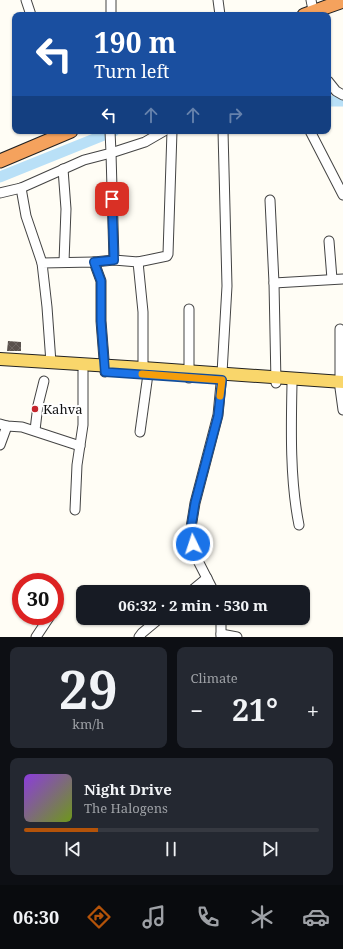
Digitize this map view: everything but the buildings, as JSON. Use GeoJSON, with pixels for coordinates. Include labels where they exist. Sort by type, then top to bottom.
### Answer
{"type":"FeatureCollection","features":[{"type":"Feature","properties":{"kind":"highway"},"geometry":{"type":"LineString","coordinates":[[314,11],[343,1]]}},
{"type":"Feature","properties":{"kind":"highway"},"geometry":{"type":"LineString","coordinates":[[314,11],[343,9]]}},
{"type":"Feature","properties":{"kind":"highway"},"geometry":{"type":"LineString","coordinates":[[0,154],[49,134]]}},
{"type":"Feature","properties":{"kind":"highway"},"geometry":{"type":"LineString","coordinates":[[0,161],[64,134]]}},
{"type":"Feature","properties":{"kind":"main road"},"geometry":{"type":"LineString","coordinates":[[0,359],[104,369],[341,385]]}},
{"type":"Feature","properties":{"kind":"main road"},"geometry":{"type":"LineString","coordinates":[[0,366],[83,371],[104,369]]}},
{"type":"Feature","properties":{"kind":"main road"},"geometry":{"type":"LineString","coordinates":[[276,380],[292,384],[341,385]]}},
{"type":"Feature","properties":{"kind":"street"},"geometry":{"type":"LineString","coordinates":[[26,0],[30,12]]}},
{"type":"Feature","properties":{"kind":"street"},"geometry":{"type":"LineString","coordinates":[[111,0],[111,12]]}},
{"type":"Feature","properties":{"kind":"street"},"geometry":{"type":"LineString","coordinates":[[218,0],[220,12]]}},
{"type":"Feature","properties":{"kind":"street"},"geometry":{"type":"LineString","coordinates":[[331,85],[336,91],[343,95]]}},
{"type":"Feature","properties":{"kind":"street"},"geometry":{"type":"LineString","coordinates":[[110,134],[114,260]]}},
{"type":"Feature","properties":{"kind":"street"},"geometry":{"type":"LineString","coordinates":[[0,194],[21,188],[84,160],[145,142],[159,134]]}},
{"type":"Feature","properties":{"kind":"street"},"geometry":{"type":"LineString","coordinates":[[42,263],[114,260],[138,262],[167,256],[172,134]]}},
{"type":"Feature","properties":{"kind":"street"},"geometry":{"type":"LineString","coordinates":[[210,585],[195,555],[190,534],[195,503],[218,416],[222,376],[227,286],[223,134]]}},
{"type":"Feature","properties":{"kind":"street"},"geometry":{"type":"LineString","coordinates":[[312,134],[343,195]]}},
{"type":"Feature","properties":{"kind":"street"},"geometry":{"type":"LineString","coordinates":[[63,169],[66,209],[64,262]]}},
{"type":"Feature","properties":{"kind":"street"},"geometry":{"type":"LineString","coordinates":[[21,188],[26,216],[42,263],[51,363]]}},
{"type":"Feature","properties":{"kind":"street"},"geometry":{"type":"LineString","coordinates":[[270,200],[274,283],[276,380]]}},
{"type":"Feature","properties":{"kind":"street"},"geometry":{"type":"LineString","coordinates":[[330,241],[332,279]]}},
{"type":"Feature","properties":{"kind":"street"},"geometry":{"type":"LineString","coordinates":[[94,262],[101,281],[101,321],[104,369]]}},
{"type":"Feature","properties":{"kind":"street"},"geometry":{"type":"LineString","coordinates":[[138,262],[143,312],[146,371],[140,432]]}},
{"type":"Feature","properties":{"kind":"street"},"geometry":{"type":"LineString","coordinates":[[274,283],[343,279]]}},
{"type":"Feature","properties":{"kind":"street"},"geometry":{"type":"LineString","coordinates":[[189,309],[189,374]]}},
{"type":"Feature","properties":{"kind":"street"},"geometry":{"type":"LineString","coordinates":[[340,328],[343,410]]}},
{"type":"Feature","properties":{"kind":"street"},"geometry":{"type":"LineString","coordinates":[[75,510],[77,465],[82,425],[83,371]]}},
{"type":"Feature","properties":{"kind":"street"},"geometry":{"type":"LineString","coordinates":[[35,430],[38,405],[44,381]]}},
{"type":"Feature","properties":{"kind":"street"},"geometry":{"type":"LineString","coordinates":[[292,384],[291,424],[293,465],[296,510],[299,525]]}},
{"type":"Feature","properties":{"kind":"street"},"geometry":{"type":"LineString","coordinates":[[0,445],[4,425],[35,430],[80,446]]}},
{"type":"Feature","properties":{"kind":"street"},"geometry":{"type":"LineString","coordinates":[[198,585],[207,578]]}},
{"type":"Feature","properties":{"kind":"street"},"geometry":{"type":"LineString","coordinates":[[36,637],[44,625]]}},
{"type":"Feature","properties":{"kind":"street"},"geometry":{"type":"LineString","coordinates":[[139,637],[152,625]]}},
{"type":"Feature","properties":{"kind":"street"},"geometry":{"type":"LineString","coordinates":[[221,635],[237,637]]}},
{"type":"Feature","properties":{"kind":"waterway"},"geometry":{"type":"LineString","coordinates":[[331,101],[343,101]]}},
{"type":"Feature","properties":{"kind":"waterway"},"geometry":{"type":"LineString","coordinates":[[0,177],[107,134]]}},
{"type":"Feature","properties":{"kind":"slow traffic"},"geometry":{"type":"LineString","coordinates":[[142,374],[222,380],[220,396]]}},
{"type":"Feature","properties":{"kind":"place","name":"Kahva"},"geometry":{"type":"Point","coordinates":[35,409]}},
{"type":"Feature","properties":{"kind":"route"},"geometry":{"type":"LineString","coordinates":[[112,199],[114,260],[94,262],[101,281],[101,321],[105,372],[222,380],[218,416],[195,503],[190,534],[193,544]]}}]}
